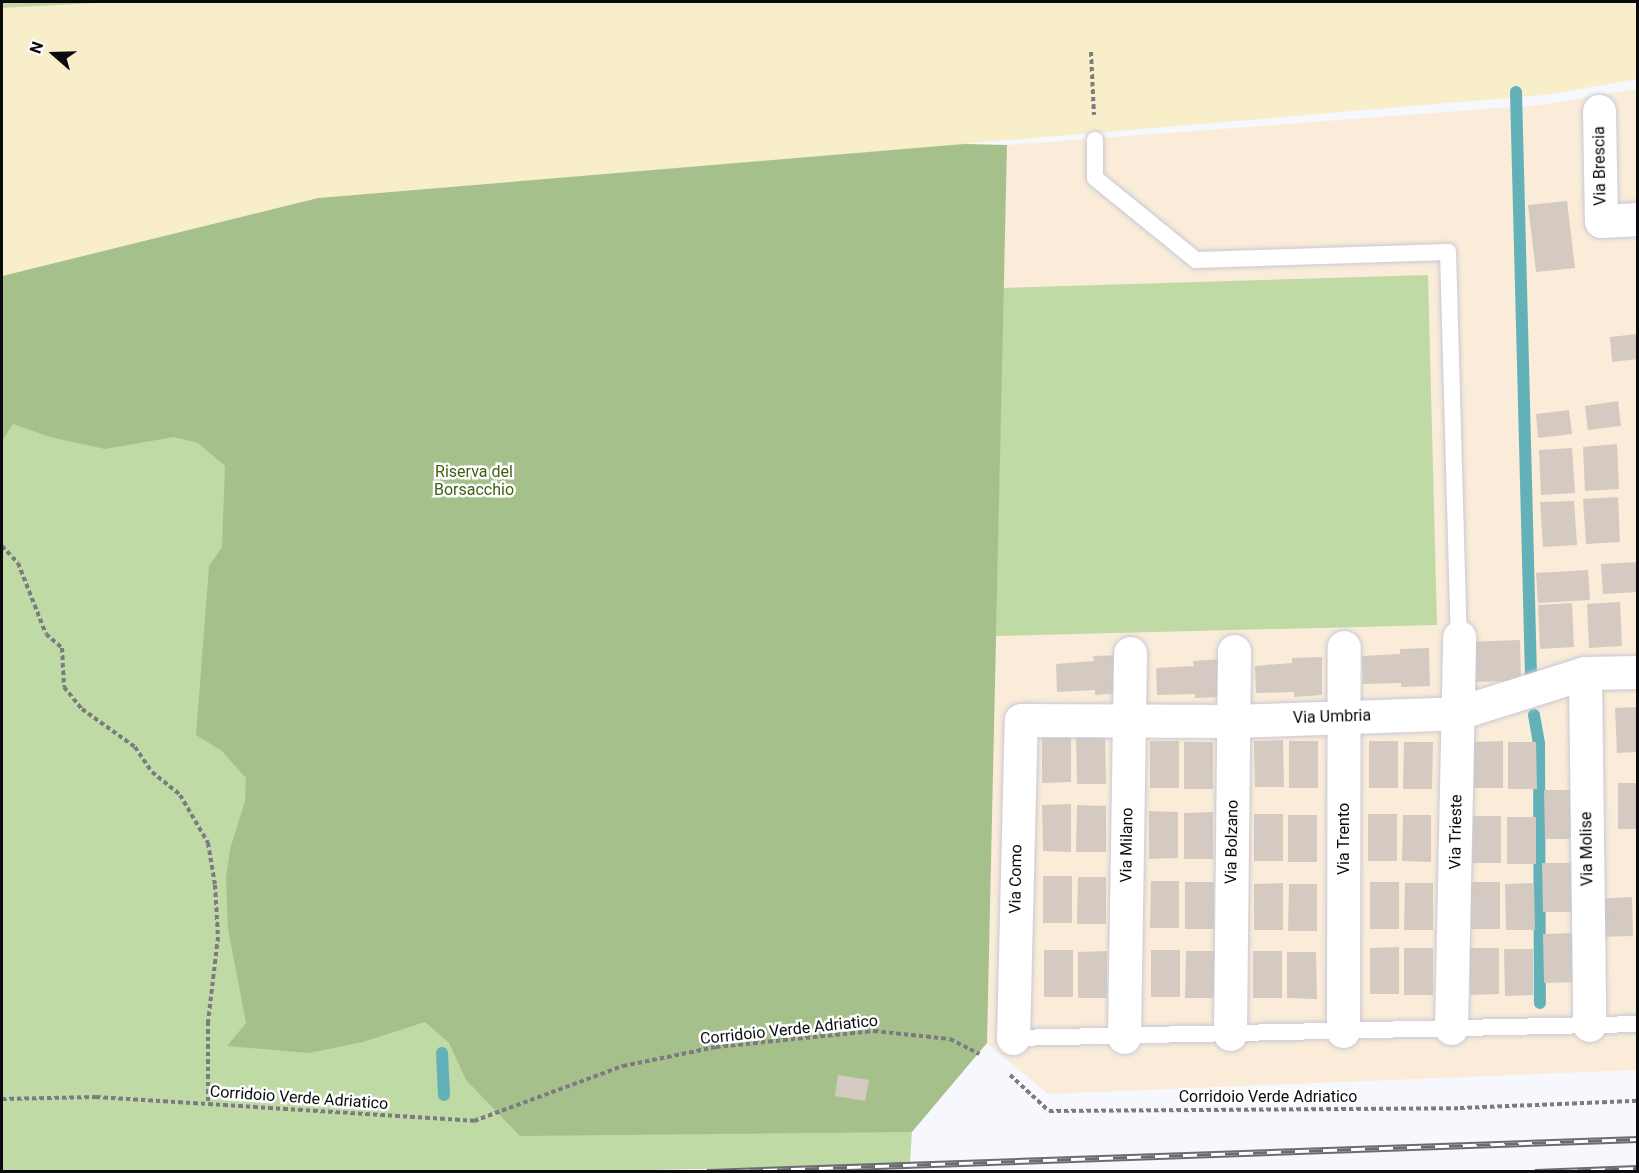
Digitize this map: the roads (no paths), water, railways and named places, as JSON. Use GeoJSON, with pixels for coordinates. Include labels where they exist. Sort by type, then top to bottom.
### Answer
{"type":"FeatureCollection","features":[{"type":"Feature","properties":{"kind":"street","name":"Via Brescia"},"geometry":{"type":"LineString","coordinates":[[1599,111],[1601,221],[1638,219]]}},
{"type":"Feature","properties":{"kind":"street","name":"Via Trieste"},"geometry":{"type":"LineString","coordinates":[[1451,1028],[1459,637]]}},
{"type":"Feature","properties":{"kind":"street","name":"Via Trento"},"geometry":{"type":"LineString","coordinates":[[1343,1031],[1344,646]]}},
{"type":"Feature","properties":{"kind":"street","name":"Via Bolzano"},"geometry":{"type":"LineString","coordinates":[[1230,1034],[1234,651]]}},
{"type":"Feature","properties":{"kind":"street","name":"Via Milano"},"geometry":{"type":"LineString","coordinates":[[1124,1037],[1130,653]]}},
{"type":"Feature","properties":{"kind":"street","name":"Via Umbria"},"geometry":{"type":"LineString","coordinates":[[1021,720],[1234,721],[1458,713],[1585,673],[1638,672]]}},
{"type":"Feature","properties":{"kind":"street","name":"Via Molise"},"geometry":{"type":"LineString","coordinates":[[1585,673],[1589,1025]]}},
{"type":"Feature","properties":{"kind":"street","name":"Via Como"},"geometry":{"type":"LineString","coordinates":[[1013,1038],[1021,720]]}},
{"type":"Feature","properties":{"kind":"lane"},"geometry":{"type":"LineString","coordinates":[[1095,140],[1095,178],[1196,260],[1448,252],[1459,637]]}},
{"type":"Feature","properties":{"kind":"lane"},"geometry":{"type":"LineString","coordinates":[[1013,1038],[1638,1024]]}},
{"type":"Feature","properties":{"kind":"waterway"},"geometry":{"type":"LineString","coordinates":[[1516,92],[1531,677]]}},
{"type":"Feature","properties":{"kind":"waterway"},"geometry":{"type":"LineString","coordinates":[[1534,715],[1539,744],[1540,1003]]}},
{"type":"Feature","properties":{"kind":"waterway"},"geometry":{"type":"LineString","coordinates":[[442,1053],[444,1095]]}},
{"type":"Feature","properties":{"kind":"railway"},"geometry":{"type":"LineString","coordinates":[[707,1172],[1638,1139]]}},
{"type":"Feature","properties":{"kind":"railway"},"geometry":{"type":"LineString","coordinates":[[1535,1172],[1638,1168]]}},
{"type":"Feature","properties":{"kind":"park label","name":"Riserva del Borsacchio"},"geometry":{"type":"Point","coordinates":[474,481]}}]}
